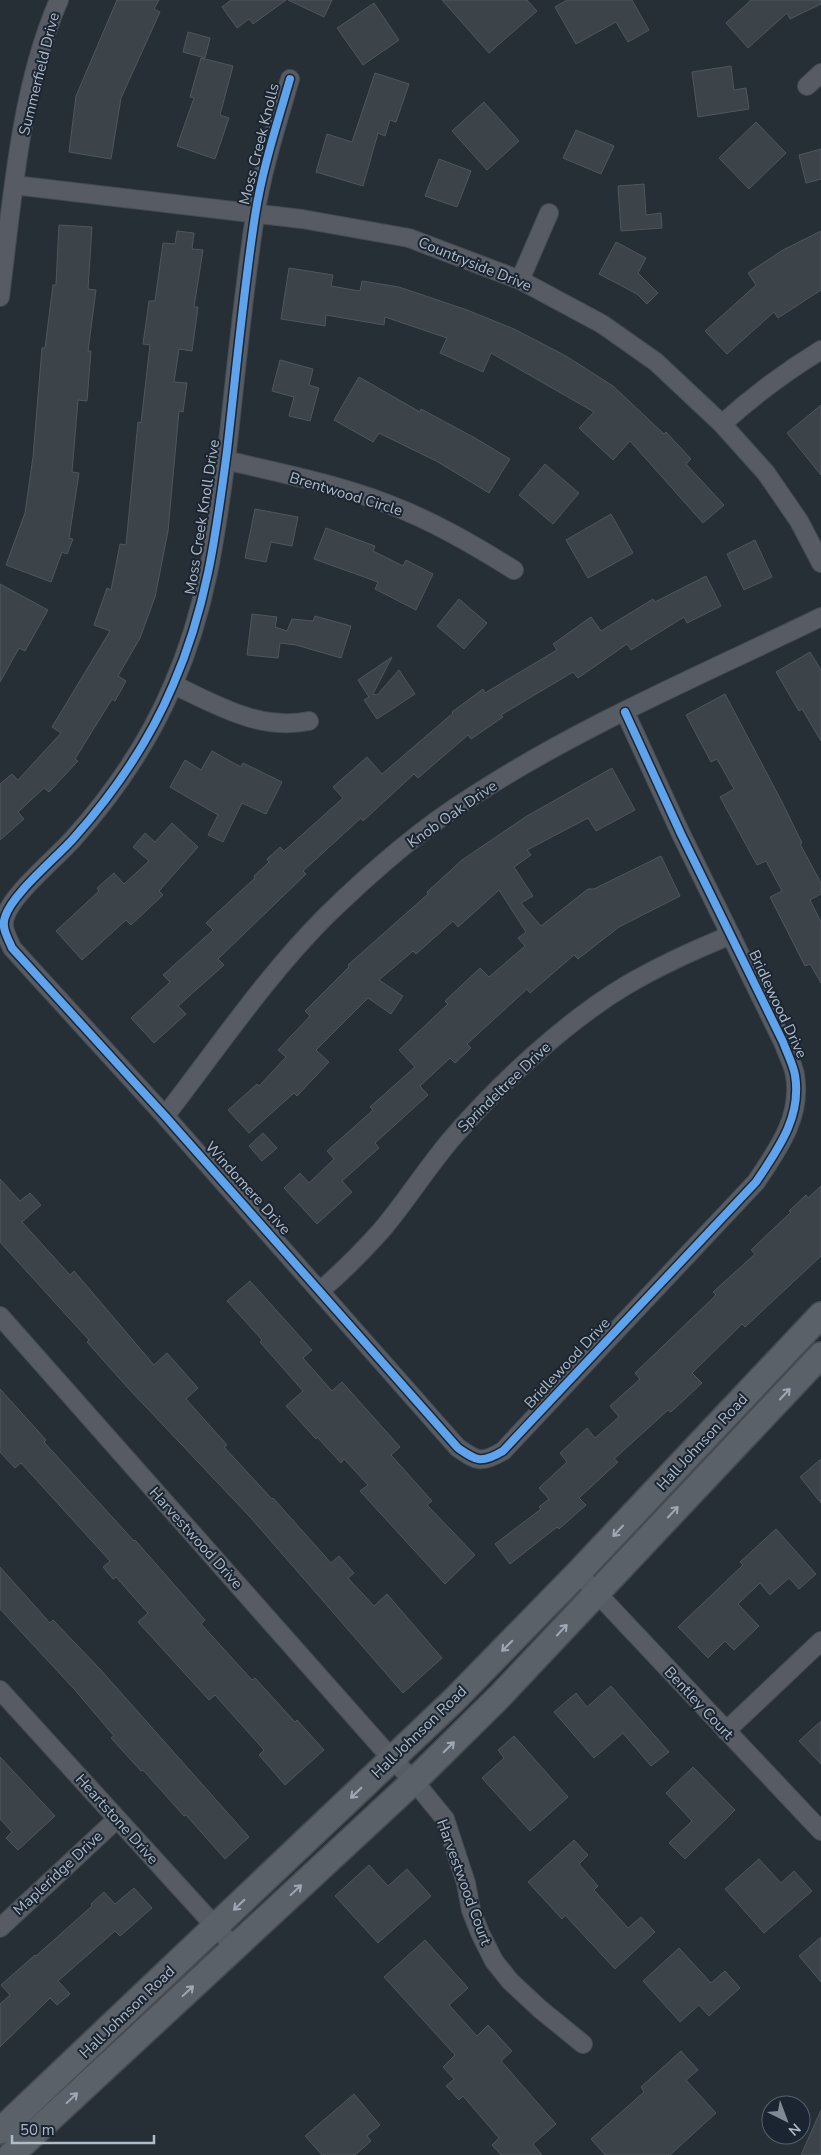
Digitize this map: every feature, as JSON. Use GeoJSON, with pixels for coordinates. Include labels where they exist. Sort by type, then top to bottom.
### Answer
{"type":"FeatureCollection","features":[{"type":"Feature","properties":{"kind":"main road","name":"Hall Johnson Road"},"geometry":{"type":"LineString","coordinates":[[0,2131],[454,1700],[578,1574],[821,1315]]}},
{"type":"Feature","properties":{"kind":"main road","name":"Hall Johnson Road"},"geometry":{"type":"LineString","coordinates":[[11,2155],[414,1781],[499,1697],[821,1355]]}},
{"type":"Feature","properties":{"kind":"street","name":"Summerfield Drive"},"geometry":{"type":"LineString","coordinates":[[0,298],[14,186],[26,114],[46,33],[59,0]]}},
{"type":"Feature","properties":{"kind":"street"},"geometry":{"type":"LineString","coordinates":[[807,86],[821,73]]}},
{"type":"Feature","properties":{"kind":"street","name":"Moss Creek Knolls"},"geometry":{"type":"LineString","coordinates":[[255,215],[268,155],[290,79]]}},
{"type":"Feature","properties":{"kind":"street","name":"Countryside Drive"},"geometry":{"type":"LineString","coordinates":[[14,186],[302,219],[409,238],[520,280],[602,324],[641,351],[656,362],[722,424],[766,473],[799,521],[821,563]]}},
{"type":"Feature","properties":{"kind":"street"},"geometry":{"type":"LineString","coordinates":[[520,280],[549,214]]}},
{"type":"Feature","properties":{"kind":"street","name":"Moss Creek Knoll Drive"},"geometry":{"type":"LineString","coordinates":[[6,913],[17,898],[72,840],[109,797],[147,740],[174,685],[203,603],[215,540],[255,215]]}},
{"type":"Feature","properties":{"kind":"street"},"geometry":{"type":"LineString","coordinates":[[722,424],[771,382],[821,350]]}},
{"type":"Feature","properties":{"kind":"street","name":"Brentwood Circle"},"geometry":{"type":"LineString","coordinates":[[226,460],[319,482],[388,504],[465,539],[514,570]]}},
{"type":"Feature","properties":{"kind":"street","name":"Knob Oak Drive"},"geometry":{"type":"LineString","coordinates":[[165,1116],[268,983],[326,917],[375,871],[428,827],[472,796],[552,748],[821,617]]}},
{"type":"Feature","properties":{"kind":"street"},"geometry":{"type":"LineString","coordinates":[[174,685],[236,715],[258,721],[293,724],[309,721]]}},
{"type":"Feature","properties":{"kind":"street","name":"Bridlewood Drive"},"geometry":{"type":"LineString","coordinates":[[493,1457],[502,1451],[756,1182],[786,1137],[792,1121],[796,1093],[794,1074],[783,1042],[625,712]]}},
{"type":"Feature","properties":{"kind":"street","name":"Windomere Drive"},"geometry":{"type":"LineString","coordinates":[[6,913],[4,919],[5,932],[12,948],[165,1116],[458,1448],[476,1460],[482,1461],[493,1457]]}},
{"type":"Feature","properties":{"kind":"street","name":"Sprindeltree Drive"},"geometry":{"type":"LineString","coordinates":[[320,1291],[340,1274],[381,1231],[455,1135],[516,1072],[587,1012],[624,987],[676,958],[731,935]]}},
{"type":"Feature","properties":{"kind":"street","name":"Harvestwood Drive"},"geometry":{"type":"LineString","coordinates":[[0,1316],[392,1759]]}},
{"type":"Feature","properties":{"kind":"street","name":"Bentley Court"},"geometry":{"type":"LineString","coordinates":[[578,1574],[821,1831]]}},
{"type":"Feature","properties":{"kind":"street"},"geometry":{"type":"LineString","coordinates":[[726,1731],[821,1641]]}},
{"type":"Feature","properties":{"kind":"street","name":"Heartstone Drive"},"geometry":{"type":"LineString","coordinates":[[0,1690],[235,1948]]}},
{"type":"Feature","properties":{"kind":"street","name":"Harvestwood Court"},"geometry":{"type":"LineString","coordinates":[[392,1759],[414,1781],[445,1820],[466,1883],[471,1910],[494,1961],[510,1981],[540,2010],[582,2044]]}},
{"type":"Feature","properties":{"kind":"street","name":"Mapleridge Drive"},"geometry":{"type":"LineString","coordinates":[[0,1928],[117,1819]]}},
{"type":"Feature","properties":{"kind":"building"},"geometry":{"type":"Polygon","coordinates":[[[117,0],[159,0],[154,9],[160,12],[121,98],[111,159],[69,152],[76,96],[117,0]]]}},
{"type":"Feature","properties":{"kind":"building"},"geometry":{"type":"Polygon","coordinates":[[[231,0],[286,0],[253,24],[249,19],[237,28],[222,7],[231,0]]]}},
{"type":"Feature","properties":{"kind":"building"},"geometry":{"type":"Polygon","coordinates":[[[288,0],[332,0],[324,17],[288,0]]]}},
{"type":"Feature","properties":{"kind":"building"},"geometry":{"type":"Polygon","coordinates":[[[442,0],[527,0],[537,11],[489,53],[442,0]]]}},
{"type":"Feature","properties":{"kind":"building"},"geometry":{"type":"Polygon","coordinates":[[[567,0],[632,0],[649,30],[628,42],[616,22],[576,44],[555,7],[567,0]]]}},
{"type":"Feature","properties":{"kind":"building"},"geometry":{"type":"Polygon","coordinates":[[[751,0],[821,0],[821,4],[790,19],[787,13],[748,48],[726,23],[751,0]]]}},
{"type":"Feature","properties":{"kind":"building"},"geometry":{"type":"Polygon","coordinates":[[[374,3],[399,40],[363,65],[337,28],[374,3]]]}},
{"type":"Feature","properties":{"kind":"building"},"geometry":{"type":"Polygon","coordinates":[[[188,32],[210,38],[205,58],[183,52],[188,32]]]}},
{"type":"Feature","properties":{"kind":"building"},"geometry":{"type":"Polygon","coordinates":[[[201,58],[233,66],[220,115],[229,118],[215,159],[177,146],[194,98],[190,97],[201,58]]]}},
{"type":"Feature","properties":{"kind":"building"},"geometry":{"type":"Polygon","coordinates":[[[731,66],[734,90],[746,88],[749,109],[698,117],[692,72],[731,66]]]}},
{"type":"Feature","properties":{"kind":"building"},"geometry":{"type":"Polygon","coordinates":[[[375,73],[409,84],[396,122],[390,120],[385,136],[378,133],[363,186],[316,172],[327,134],[352,142],[375,73]]]}},
{"type":"Feature","properties":{"kind":"building"},"geometry":{"type":"Polygon","coordinates":[[[484,102],[519,141],[487,170],[452,131],[484,102]]]}},
{"type":"Feature","properties":{"kind":"building"},"geometry":{"type":"Polygon","coordinates":[[[756,122],[786,153],[749,189],[719,158],[756,122]]]}},
{"type":"Feature","properties":{"kind":"building"},"geometry":{"type":"Polygon","coordinates":[[[576,130],[614,146],[601,174],[563,158],[576,130]]]}},
{"type":"Feature","properties":{"kind":"building"},"geometry":{"type":"Polygon","coordinates":[[[821,149],[821,179],[806,183],[799,155],[821,149]]]}},
{"type":"Feature","properties":{"kind":"building"},"geometry":{"type":"Polygon","coordinates":[[[439,159],[471,171],[457,207],[425,196],[439,159]]]}},
{"type":"Feature","properties":{"kind":"building"},"geometry":{"type":"Polygon","coordinates":[[[644,184],[646,215],[661,213],[662,228],[621,231],[618,186],[644,184]]]}},
{"type":"Feature","properties":{"kind":"building"},"geometry":{"type":"Polygon","coordinates":[[[59,225],[92,227],[88,289],[96,290],[88,351],[91,351],[87,401],[78,400],[72,472],[79,473],[69,538],[73,539],[67,554],[62,552],[51,582],[6,565],[25,513],[33,457],[42,348],[45,348],[53,285],[56,285],[59,225]]]}},
{"type":"Feature","properties":{"kind":"building"},"geometry":{"type":"Polygon","coordinates":[[[177,231],[194,233],[192,249],[203,250],[194,307],[198,307],[192,351],[179,349],[174,382],[187,383],[183,412],[179,411],[168,531],[155,597],[140,638],[118,676],[126,681],[115,701],[112,699],[75,759],[78,761],[49,792],[44,788],[18,812],[24,819],[0,840],[0,784],[12,774],[18,780],[61,733],[52,727],[110,631],[94,625],[107,588],[111,590],[120,544],[126,545],[138,422],[141,423],[150,345],[143,344],[149,301],[155,301],[163,243],[175,244],[177,231]]]}},
{"type":"Feature","properties":{"kind":"building"},"geometry":{"type":"Polygon","coordinates":[[[821,231],[821,290],[778,318],[774,312],[727,354],[705,331],[756,285],[748,273],[783,250],[821,231]]]}},
{"type":"Feature","properties":{"kind":"building"},"geometry":{"type":"Polygon","coordinates":[[[616,242],[646,258],[638,273],[658,293],[647,304],[637,294],[599,274],[616,242]]]}},
{"type":"Feature","properties":{"kind":"building"},"geometry":{"type":"Polygon","coordinates":[[[289,268],[333,275],[331,286],[360,291],[362,281],[399,287],[467,310],[514,329],[566,356],[613,386],[664,434],[666,432],[691,459],[686,464],[724,505],[703,523],[630,441],[613,460],[579,428],[594,412],[491,353],[483,372],[440,353],[447,338],[385,317],[384,325],[326,315],[325,326],[281,319],[289,268]]]}},
{"type":"Feature","properties":{"kind":"building"},"geometry":{"type":"Polygon","coordinates":[[[280,360],[313,369],[309,385],[319,388],[310,421],[289,416],[294,397],[272,391],[280,360]]]}},
{"type":"Feature","properties":{"kind":"building"},"geometry":{"type":"Polygon","coordinates":[[[359,377],[420,412],[421,409],[475,438],[510,459],[489,493],[438,462],[379,433],[373,442],[334,420],[359,377]]]}},
{"type":"Feature","properties":{"kind":"building"},"geometry":{"type":"Polygon","coordinates":[[[821,405],[821,475],[787,433],[821,405]]]}},
{"type":"Feature","properties":{"kind":"building"},"geometry":{"type":"Polygon","coordinates":[[[545,464],[579,493],[553,524],[519,495],[545,464]]]}},
{"type":"Feature","properties":{"kind":"building"},"geometry":{"type":"Polygon","coordinates":[[[255,509],[298,517],[292,546],[271,542],[266,562],[245,558],[255,509]]]}},
{"type":"Feature","properties":{"kind":"building"},"geometry":{"type":"Polygon","coordinates":[[[611,514],[633,553],[588,578],[566,540],[611,514]]]}},
{"type":"Feature","properties":{"kind":"building"},"geometry":{"type":"Polygon","coordinates":[[[326,528],[375,546],[373,551],[403,566],[406,560],[433,574],[416,610],[375,589],[378,582],[314,559],[326,528]]]}},
{"type":"Feature","properties":{"kind":"building"},"geometry":{"type":"Polygon","coordinates":[[[755,540],[772,577],[744,590],[727,554],[755,540]]]}},
{"type":"Feature","properties":{"kind":"building"},"geometry":{"type":"Polygon","coordinates":[[[706,576],[721,606],[687,623],[684,617],[631,650],[627,644],[578,678],[573,672],[501,715],[503,717],[471,739],[468,735],[418,778],[414,774],[363,821],[361,818],[303,871],[306,874],[218,959],[224,965],[178,1006],[186,1014],[154,1043],[131,1018],[170,982],[163,975],[213,930],[206,923],[255,878],[254,876],[269,862],[267,859],[280,847],[284,851],[343,798],[333,787],[367,757],[382,774],[452,712],[483,689],[485,693],[557,650],[553,644],[591,617],[601,631],[653,599],[655,602],[706,576]]]}},
{"type":"Feature","properties":{"kind":"building"},"geometry":{"type":"Polygon","coordinates":[[[0,584],[48,610],[25,651],[19,648],[0,682],[0,584]]]}},
{"type":"Feature","properties":{"kind":"building"},"geometry":{"type":"Polygon","coordinates":[[[459,599],[487,623],[464,649],[437,626],[459,599]]]}},
{"type":"Feature","properties":{"kind":"building"},"geometry":{"type":"Polygon","coordinates":[[[252,614],[277,617],[275,627],[287,631],[292,619],[313,621],[315,616],[351,626],[341,658],[296,645],[280,643],[278,658],[247,655],[252,614]]]}},
{"type":"Feature","properties":{"kind":"building"},"geometry":{"type":"Polygon","coordinates":[[[810,652],[821,670],[821,741],[802,709],[799,711],[776,672],[810,652]]]}},
{"type":"Feature","properties":{"kind":"building"},"geometry":{"type":"Polygon","coordinates":[[[392,657],[373,694],[377,695],[399,670],[415,694],[377,719],[364,700],[369,697],[358,680],[392,657]]]}},
{"type":"Feature","properties":{"kind":"building"},"geometry":{"type":"Polygon","coordinates":[[[725,694],[782,802],[802,843],[800,844],[821,883],[821,894],[810,900],[821,922],[821,983],[810,964],[805,966],[770,897],[782,891],[766,861],[757,865],[720,797],[734,789],[717,759],[711,762],[686,715],[725,694]]]}},
{"type":"Feature","properties":{"kind":"building"},"geometry":{"type":"Polygon","coordinates":[[[212,751],[241,767],[243,763],[282,782],[266,814],[242,803],[223,842],[208,835],[218,815],[170,787],[185,760],[201,770],[212,751]]]}},
{"type":"Feature","properties":{"kind":"building"},"geometry":{"type":"Polygon","coordinates":[[[612,768],[635,810],[596,831],[588,818],[527,850],[531,855],[514,867],[533,896],[521,903],[541,926],[588,889],[594,889],[661,856],[680,896],[619,927],[578,959],[574,955],[530,993],[527,989],[467,1044],[471,1048],[455,1063],[450,1058],[420,1086],[428,1095],[375,1143],[379,1148],[342,1181],[352,1192],[317,1224],[284,1188],[300,1173],[309,1183],[334,1159],[327,1151],[373,1110],[370,1107],[415,1067],[399,1050],[448,1004],[445,1001],[480,968],[489,977],[525,946],[518,938],[526,932],[499,890],[458,927],[453,921],[416,954],[413,951],[379,980],[403,996],[391,1014],[368,998],[316,1050],[329,1062],[297,1096],[294,1093],[249,1133],[228,1110],[257,1084],[259,1086],[286,1057],[278,1050],[310,1016],[305,1011],[349,967],[348,965],[428,894],[427,892],[462,860],[527,816],[612,768]]]}},
{"type":"Feature","properties":{"kind":"building"},"geometry":{"type":"Polygon","coordinates":[[[172,823],[198,847],[159,891],[163,895],[131,925],[126,920],[82,960],[56,931],[99,891],[97,888],[114,873],[124,884],[149,861],[133,847],[145,833],[155,842],[172,823]]]}},
{"type":"Feature","properties":{"kind":"building"},"geometry":{"type":"Polygon","coordinates":[[[263,1133],[277,1148],[262,1161],[249,1146],[263,1133]]]}},
{"type":"Feature","properties":{"kind":"building"},"geometry":{"type":"Polygon","coordinates":[[[0,1179],[20,1201],[30,1193],[41,1205],[22,1222],[70,1275],[74,1271],[154,1365],[167,1353],[198,1388],[186,1399],[227,1445],[224,1447],[331,1563],[339,1556],[354,1573],[348,1578],[374,1606],[387,1594],[442,1658],[403,1693],[251,1518],[128,1388],[87,1342],[89,1340],[0,1242],[0,1179]]]}},
{"type":"Feature","properties":{"kind":"building"},"geometry":{"type":"Polygon","coordinates":[[[821,1186],[821,1256],[745,1327],[742,1324],[692,1373],[702,1383],[671,1412],[668,1410],[614,1459],[618,1462],[579,1498],[586,1505],[559,1529],[557,1527],[510,1564],[495,1544],[541,1509],[539,1507],[549,1499],[539,1488],[567,1462],[560,1453],[587,1428],[595,1438],[619,1417],[610,1406],[640,1379],[635,1373],[716,1295],[713,1292],[755,1254],[751,1250],[791,1212],[789,1211],[806,1195],[808,1198],[821,1186]]]}},
{"type":"Feature","properties":{"kind":"building"},"geometry":{"type":"Polygon","coordinates":[[[250,1281],[312,1350],[303,1358],[332,1391],[342,1382],[400,1447],[391,1455],[432,1501],[427,1505],[475,1555],[445,1584],[360,1491],[368,1485],[344,1459],[341,1463],[317,1437],[316,1439],[286,1406],[303,1391],[260,1342],[262,1340],[227,1301],[250,1281]]]}},
{"type":"Feature","properties":{"kind":"building"},"geometry":{"type":"Polygon","coordinates":[[[0,1389],[46,1440],[44,1442],[135,1540],[205,1620],[201,1624],[252,1680],[255,1678],[295,1722],[297,1720],[324,1750],[285,1785],[259,1755],[264,1750],[215,1695],[209,1700],[138,1622],[148,1613],[116,1577],[113,1579],[103,1567],[110,1561],[21,1463],[15,1468],[0,1452],[0,1389]]]}},
{"type":"Feature","properties":{"kind":"building"},"geometry":{"type":"Polygon","coordinates":[[[821,1459],[821,1503],[800,1477],[821,1459]]]}},
{"type":"Feature","properties":{"kind":"building"},"geometry":{"type":"Polygon","coordinates":[[[776,1529],[816,1574],[799,1589],[789,1578],[770,1595],[760,1583],[738,1604],[759,1626],[734,1650],[725,1641],[708,1658],[678,1627],[743,1565],[740,1562],[776,1529]]]}},
{"type":"Feature","properties":{"kind":"building"},"geometry":{"type":"Polygon","coordinates":[[[0,1567],[50,1623],[53,1620],[99,1668],[249,1837],[225,1859],[186,1815],[184,1816],[111,1738],[114,1736],[75,1690],[0,1609],[0,1567]]]}},
{"type":"Feature","properties":{"kind":"building"},"geometry":{"type":"Polygon","coordinates":[[[611,1686],[669,1752],[651,1766],[623,1733],[594,1758],[554,1712],[576,1693],[587,1707],[611,1686]]]}},
{"type":"Feature","properties":{"kind":"building"},"geometry":{"type":"Polygon","coordinates":[[[821,1721],[821,1764],[799,1741],[821,1721]]]}},
{"type":"Feature","properties":{"kind":"building"},"geometry":{"type":"Polygon","coordinates":[[[514,1736],[568,1797],[530,1831],[482,1778],[504,1758],[498,1750],[514,1736]]]}},
{"type":"Feature","properties":{"kind":"building"},"geometry":{"type":"Polygon","coordinates":[[[0,1757],[55,1816],[18,1850],[6,1838],[12,1832],[0,1819],[0,1757]]]}},
{"type":"Feature","properties":{"kind":"building"},"geometry":{"type":"Polygon","coordinates":[[[693,1767],[735,1810],[685,1859],[669,1843],[692,1821],[666,1793],[693,1767]]]}},
{"type":"Feature","properties":{"kind":"building"},"geometry":{"type":"Polygon","coordinates":[[[574,1840],[588,1855],[579,1864],[598,1886],[594,1890],[628,1928],[641,1917],[655,1932],[615,1969],[565,1915],[562,1919],[528,1882],[574,1840]]]}},
{"type":"Feature","properties":{"kind":"building"},"geometry":{"type":"Polygon","coordinates":[[[759,1859],[781,1883],[794,1871],[812,1891],[764,1933],[725,1889],[759,1859]]]}},
{"type":"Feature","properties":{"kind":"building"},"geometry":{"type":"Polygon","coordinates":[[[369,1865],[388,1886],[407,1869],[431,1896],[378,1943],[335,1896],[369,1865]]]}},
{"type":"Feature","properties":{"kind":"building"},"geometry":{"type":"Polygon","coordinates":[[[134,1888],[152,1908],[120,1936],[115,1931],[58,1981],[70,1994],[57,2005],[50,1998],[0,2047],[0,2004],[10,1995],[1,1985],[92,1906],[91,1904],[104,1892],[115,1904],[134,1888]]]}},
{"type":"Feature","properties":{"kind":"building"},"geometry":{"type":"Polygon","coordinates":[[[821,1937],[821,1982],[799,1956],[821,1937]]]}},
{"type":"Feature","properties":{"kind":"building"},"geometry":{"type":"Polygon","coordinates":[[[425,1940],[468,1988],[449,2005],[477,2036],[488,2025],[512,2051],[501,2061],[556,2124],[533,2144],[542,2155],[501,2155],[492,2145],[499,2138],[463,2096],[459,2100],[446,2086],[454,2079],[443,2067],[455,2055],[384,1977],[425,1940]]]}},
{"type":"Feature","properties":{"kind":"building"},"geometry":{"type":"Polygon","coordinates":[[[679,1948],[711,1983],[725,1971],[740,1988],[709,2016],[699,2005],[680,2022],[643,1981],[679,1948]]]}},
{"type":"Feature","properties":{"kind":"building"},"geometry":{"type":"Polygon","coordinates":[[[681,2051],[698,2070],[686,2080],[716,2113],[670,2155],[605,2155],[591,2139],[644,2092],[641,2087],[681,2051]]]}},
{"type":"Feature","properties":{"kind":"building"},"geometry":{"type":"Polygon","coordinates":[[[354,2094],[380,2125],[367,2136],[371,2141],[355,2155],[322,2155],[305,2136],[354,2094]]]}},
{"type":"Feature","properties":{"kind":"building"},"geometry":{"type":"Polygon","coordinates":[[[821,2110],[821,2155],[801,2155],[805,2145],[811,2145],[811,2132],[821,2110]]]}},
{"type":"Feature","properties":{"kind":"cycle path"},"geometry":{"type":"LineString","coordinates":[[290,79],[270,147],[258,199],[247,275],[219,512],[209,570],[185,656],[173,685],[142,747],[103,804],[88,822],[16,898],[9,908],[4,925],[12,948],[165,1116],[458,1448],[470,1456],[479,1459],[489,1458],[503,1451],[756,1182],[780,1145],[792,1119],[795,1105],[795,1075],[783,1042],[681,834],[625,712]]}}]}
